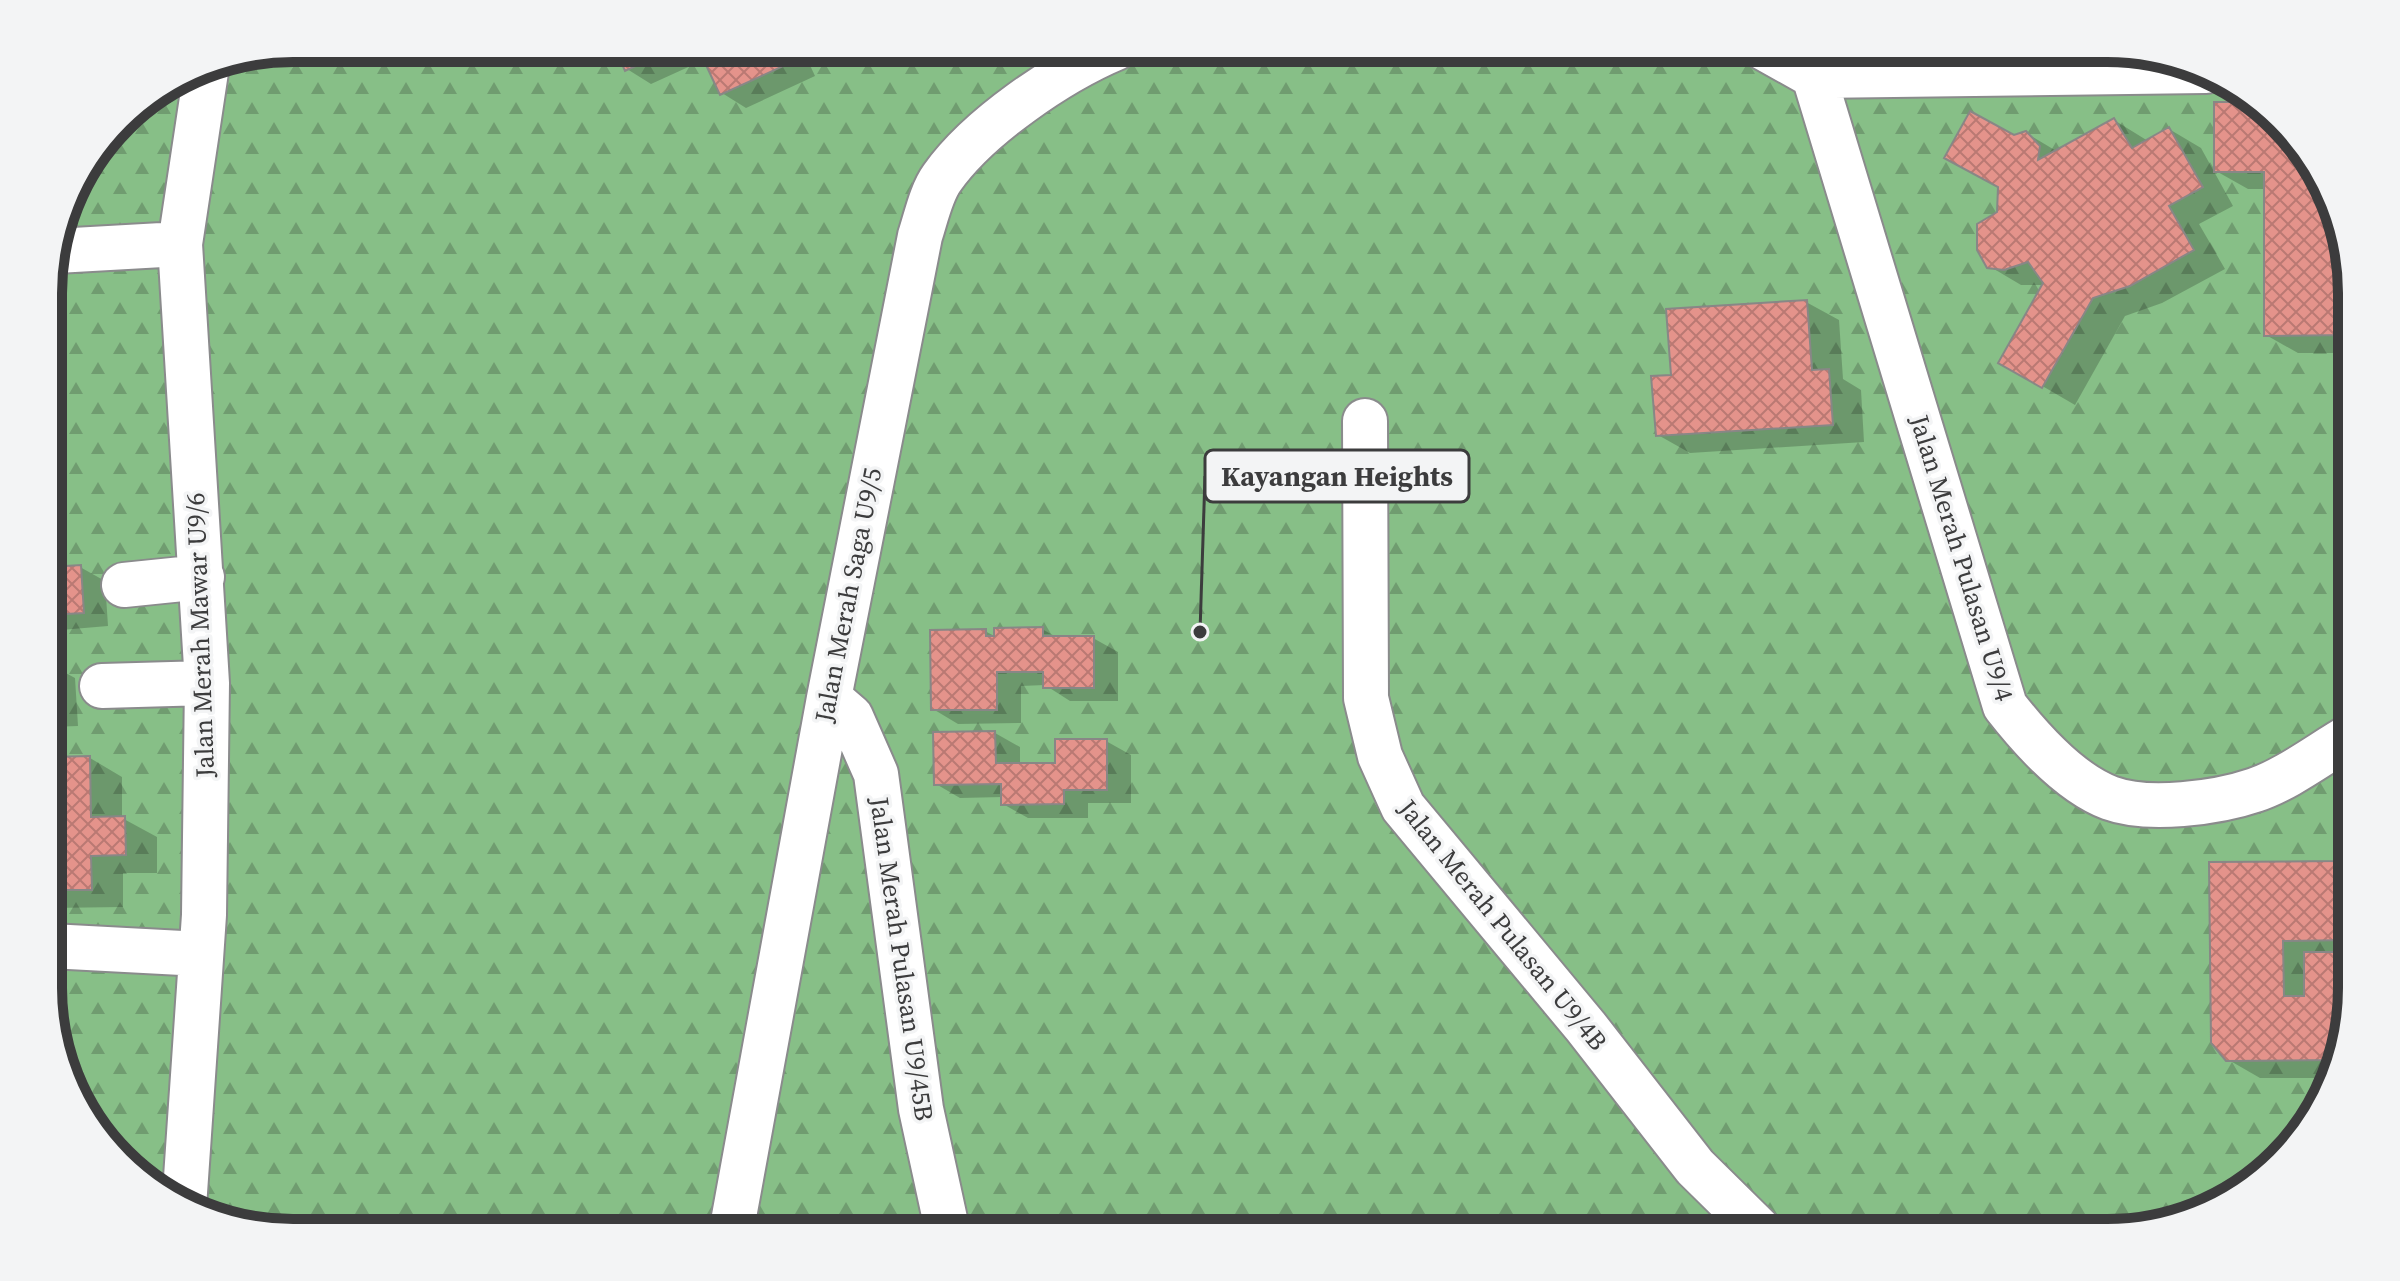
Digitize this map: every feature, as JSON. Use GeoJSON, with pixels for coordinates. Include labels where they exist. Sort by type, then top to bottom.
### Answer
{"type":"FeatureCollection","features":[{"type":"Feature","properties":{"kind":"street","name":"Jalan Merah Saga U9/5"},"geometry":{"type":"LineString","coordinates":[[734,1219],[829,698],[920,236],[941,179],[1005,114],[1092,62]]}},
{"type":"Feature","properties":{"kind":"street"},"geometry":{"type":"LineString","coordinates":[[1789,62],[1814,76],[2171,71]]}},
{"type":"Feature","properties":{"kind":"street","name":"Jalan Merah Pulasan U9/4"},"geometry":{"type":"LineString","coordinates":[[1814,76],[2005,706],[2033,743],[2109,798],[2147,804],[2207,801],[2257,790],[2338,743]]}},
{"type":"Feature","properties":{"kind":"street","name":"Jalan Merah Mawar U9/6"},"geometry":{"type":"LineString","coordinates":[[185,1192],[201,954],[207,683],[180,244],[205,80]]}},
{"type":"Feature","properties":{"kind":"street"},"geometry":{"type":"LineString","coordinates":[[67,250],[180,244]]}},
{"type":"Feature","properties":{"kind":"street","name":"Jalan Merah Pulasan U9/4B"},"geometry":{"type":"LineString","coordinates":[[1365,421],[1366,698],[1380,756],[1403,807],[1586,1027],[1695,1167],[1748,1219]]}},
{"type":"Feature","properties":{"kind":"street"},"geometry":{"type":"LineString","coordinates":[[124,585],[202,577]]}},
{"type":"Feature","properties":{"kind":"street"},"geometry":{"type":"LineString","coordinates":[[102,686],[207,683]]}},
{"type":"Feature","properties":{"kind":"street","name":"Jalan Merah Pulasan U9/45B"},"geometry":{"type":"LineString","coordinates":[[829,698],[851,717],[876,774],[921,1109],[945,1219]]}},
{"type":"Feature","properties":{"kind":"street"},"geometry":{"type":"LineString","coordinates":[[62,947],[201,954]]}},
{"type":"Feature","properties":{"kind":"green space"},"geometry":{"type":"Polygon","coordinates":[[[2107,62],[2166,70],[2209,86],[2259,119],[2299,165],[2326,219],[2336,263],[2338,988],[2330,1047],[2314,1090],[2281,1140],[2235,1180],[2181,1207],[2122,1219],[293,1219],[248,1215],[191,1195],[141,1162],[119,1140],[86,1090],[66,1033],[62,988],[62,278],[70,234],[86,191],[110,153],[130,130],[178,93],[219,74],[263,64],[2107,62]]]}},
{"type":"Feature","properties":{"kind":"building"},"geometry":{"type":"Polygon","coordinates":[[[621,62],[645,62],[625,71],[621,62]]]}},
{"type":"Feature","properties":{"kind":"building"},"geometry":{"type":"Polygon","coordinates":[[[705,62],[792,62],[720,95],[705,62]]]}},
{"type":"Feature","properties":{"kind":"building"},"geometry":{"type":"Polygon","coordinates":[[[2214,102],[2236,102],[2281,141],[2314,191],[2326,219],[2336,263],[2338,335],[2264,336],[2264,172],[2214,172],[2214,102]]]}},
{"type":"Feature","properties":{"kind":"building"},"geometry":{"type":"Polygon","coordinates":[[[1970,111],[2014,135],[2026,131],[2040,146],[2038,160],[2114,118],[2132,148],[2169,127],[2203,187],[2169,206],[2194,250],[2130,286],[2093,298],[2042,388],[1998,363],[2043,283],[2028,262],[2004,270],[1987,268],[1977,250],[1977,224],[1997,212],[1998,187],[1944,158],[1970,111]]]}},
{"type":"Feature","properties":{"kind":"building"},"geometry":{"type":"Polygon","coordinates":[[[1807,300],[1812,370],[1829,369],[1833,425],[1656,436],[1651,376],[1671,375],[1666,309],[1807,300]]]}},
{"type":"Feature","properties":{"kind":"building"},"geometry":{"type":"Polygon","coordinates":[[[81,565],[84,613],[62,614],[62,566],[81,565]]]}},
{"type":"Feature","properties":{"kind":"building"},"geometry":{"type":"Polygon","coordinates":[[[1043,627],[1043,636],[1094,636],[1094,688],[1043,688],[1043,672],[997,672],[997,710],[931,710],[930,630],[986,629],[986,636],[994,636],[994,628],[1043,627]]]}},
{"type":"Feature","properties":{"kind":"building"},"geometry":{"type":"Polygon","coordinates":[[[995,731],[996,763],[1055,763],[1055,739],[1107,739],[1107,790],[1064,790],[1064,804],[1001,805],[1001,784],[934,785],[933,732],[995,731]]]}},
{"type":"Feature","properties":{"kind":"building"},"geometry":{"type":"Polygon","coordinates":[[[90,756],[91,817],[125,816],[126,855],[91,856],[92,890],[62,890],[62,757],[90,756]]]}},
{"type":"Feature","properties":{"kind":"building"},"geometry":{"type":"Polygon","coordinates":[[[2338,861],[2338,940],[2283,941],[2284,996],[2304,996],[2304,952],[2338,952],[2336,1018],[2327,1060],[2226,1061],[2211,1043],[2209,862],[2338,861]]]}},
{"type":"Feature","properties":{"kind":"place","name":"Kayangan Heights"},"geometry":{"type":"Point","coordinates":[1200,632]}}]}
